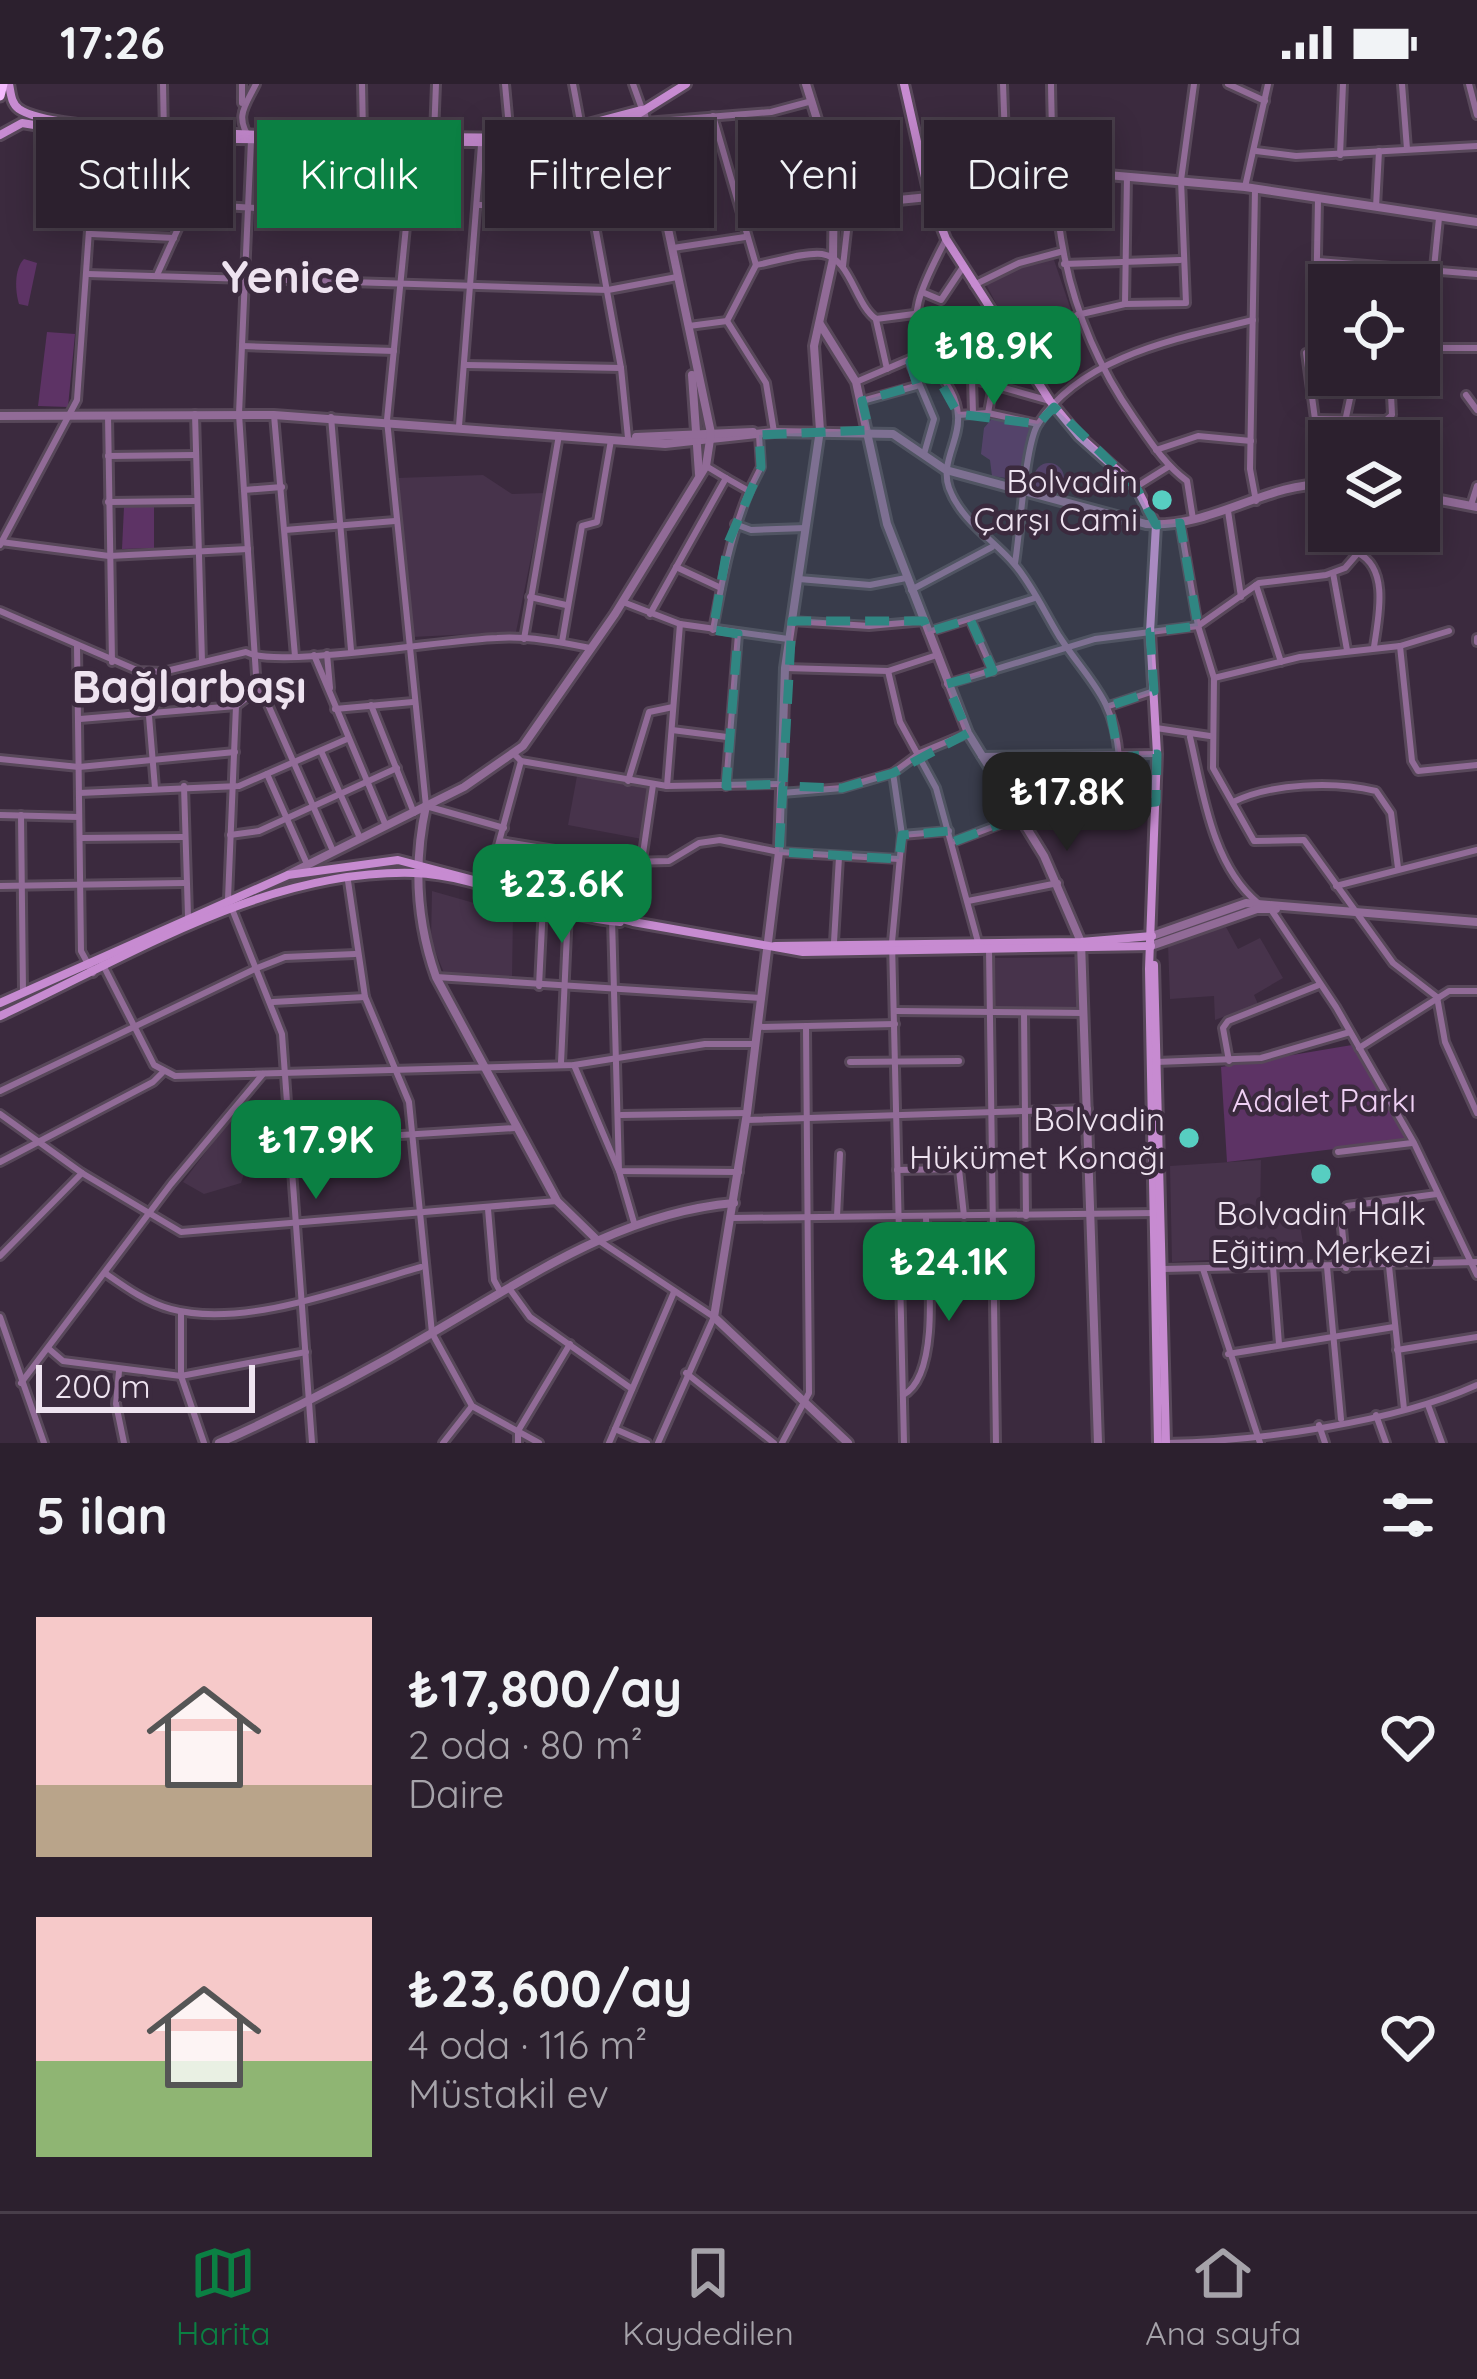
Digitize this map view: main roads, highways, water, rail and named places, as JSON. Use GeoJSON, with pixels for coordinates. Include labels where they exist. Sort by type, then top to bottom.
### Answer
{"type":"FeatureCollection","features":[{"type":"Feature","properties":{"kind":"highway"},"geometry":{"type":"LineString","coordinates":[[0,96],[6,84]]}},
{"type":"Feature","properties":{"kind":"main road"},"geometry":{"type":"LineString","coordinates":[[6,84],[11,100],[24,112],[56,120]]}},
{"type":"Feature","properties":{"kind":"main road"},"geometry":{"type":"LineString","coordinates":[[233,136],[414,145],[552,143],[580,138],[643,110],[686,84]]}},
{"type":"Feature","properties":{"kind":"main road"},"geometry":{"type":"LineString","coordinates":[[904,84],[929,195],[946,239],[1052,404],[1136,487],[1156,525],[1150,632],[1156,728],[1152,941],[1163,1443]]}},
{"type":"Feature","properties":{"kind":"main road"},"geometry":{"type":"LineString","coordinates":[[248,136],[363,133],[510,138],[581,127],[643,110]]}},
{"type":"Feature","properties":{"kind":"main road"},"geometry":{"type":"LineString","coordinates":[[0,135],[22,123],[36,124]]}},
{"type":"Feature","properties":{"kind":"main road"},"geometry":{"type":"LineString","coordinates":[[0,1016],[93,973],[102,963],[188,916],[289,888],[416,867]]}},
{"type":"Feature","properties":{"kind":"main road"},"geometry":{"type":"LineString","coordinates":[[0,1003],[88,963],[102,963],[287,875],[416,867],[589,909],[612,919]]}},
{"type":"Feature","properties":{"kind":"main road"},"geometry":{"type":"LineString","coordinates":[[487,884],[568,911],[767,948],[1082,946],[1152,941]]}},
{"type":"Feature","properties":{"kind":"main road"},"geometry":{"type":"LineString","coordinates":[[1152,941],[1163,1443]]}},
{"type":"Feature","properties":{"kind":"main road"},"geometry":{"type":"LineString","coordinates":[[767,948],[978,942],[990,947]]}},
{"type":"Feature","properties":{"kind":"place","name":"Bolvadin Çarşı Cami"},"geometry":{"type":"Point","coordinates":[1162,500]}},
{"type":"Feature","properties":{"kind":"place","name":"Bolvadin Hükümet Konağı"},"geometry":{"type":"Point","coordinates":[1189,1138]}},
{"type":"Feature","properties":{"kind":"place","name":"Bolvadin Halk Eğitim Merkezi"},"geometry":{"type":"Point","coordinates":[1321,1174]}},
{"type":"Feature","properties":{"kind":"district","name":"Yenice"},"geometry":{"type":"Point","coordinates":[291,277]}},
{"type":"Feature","properties":{"kind":"district","name":"Bağlarbaşı"},"geometry":{"type":"Point","coordinates":[189,687]}},
{"type":"Feature","properties":{"kind":"park label","name":"Adalet Parkı"},"geometry":{"type":"Point","coordinates":[1324,1100]}}]}
